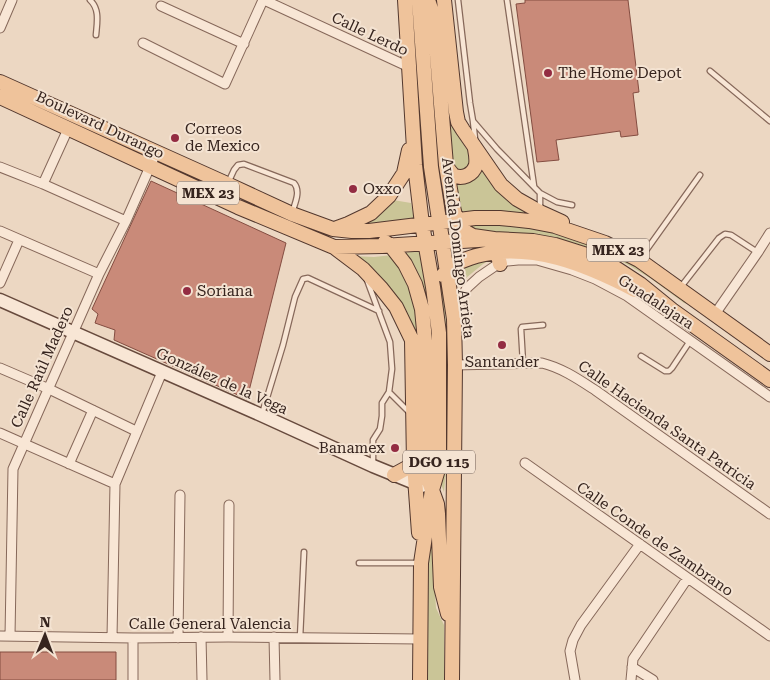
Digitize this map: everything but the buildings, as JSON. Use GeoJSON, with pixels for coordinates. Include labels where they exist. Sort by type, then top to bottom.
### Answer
{"type":"FeatureCollection","features":[{"type":"Feature","properties":{"kind":"main road","name":"Avenida Domingo Arrieta"},"geometry":{"type":"LineString","coordinates":[[404,0],[415,165],[439,333],[439,466],[432,490],[421,563],[420,680]]}},
{"type":"Feature","properties":{"kind":"main road","name":"Avenida Domingo Arrieta"},"geometry":{"type":"LineString","coordinates":[[419,0],[431,167],[454,319],[452,680]]}},
{"type":"Feature","properties":{"kind":"main road"},"geometry":{"type":"LineString","coordinates":[[428,0],[434,18],[446,165],[456,220],[462,228],[497,252]]}},
{"type":"Feature","properties":{"kind":"main road"},"geometry":{"type":"LineString","coordinates":[[444,0],[458,122],[475,149],[502,185],[517,199],[605,243]]}},
{"type":"Feature","properties":{"kind":"main road","name":"Boulevard Durango"},"geometry":{"type":"LineString","coordinates":[[0,82],[292,214],[333,229],[369,231],[439,222]]}},
{"type":"Feature","properties":{"kind":"main road","name":"Boulevard Durango"},"geometry":{"type":"LineString","coordinates":[[0,97],[238,206],[334,247],[391,246],[442,242]]}},
{"type":"Feature","properties":{"kind":"main road"},"geometry":{"type":"LineString","coordinates":[[333,229],[371,213],[389,196],[404,173],[413,130]]}},
{"type":"Feature","properties":{"kind":"main road"},"geometry":{"type":"LineString","coordinates":[[446,165],[455,176],[464,177],[470,174],[475,167],[475,149]]}},
{"type":"Feature","properties":{"kind":"main road","name":"MEX 23"},"geometry":{"type":"LineString","coordinates":[[439,222],[500,218],[529,221],[555,226],[605,243],[639,260],[770,354]]}},
{"type":"Feature","properties":{"kind":"main road"},"geometry":{"type":"LineString","coordinates":[[369,231],[391,246],[405,264],[415,284],[422,309],[425,341],[428,476],[437,504],[441,587],[452,627]]}},
{"type":"Feature","properties":{"kind":"main road","name":"MEX 23"},"geometry":{"type":"LineString","coordinates":[[442,242],[497,252],[533,241],[555,245],[581,252],[614,267],[633,290]]}},
{"type":"Feature","properties":{"kind":"main road"},"geometry":{"type":"LineString","coordinates":[[334,247],[363,269],[381,288],[396,308],[412,340],[414,464],[421,563]]}},
{"type":"Feature","properties":{"kind":"main road"},"geometry":{"type":"LineString","coordinates":[[433,287],[447,269],[463,260],[497,252]]}},
{"type":"Feature","properties":{"kind":"main road"},"geometry":{"type":"LineString","coordinates":[[633,290],[672,310],[751,376],[770,380]]}},
{"type":"Feature","properties":{"kind":"main road"},"geometry":{"type":"LineString","coordinates":[[672,310],[697,316],[715,314]]}},
{"type":"Feature","properties":{"kind":"main road"},"geometry":{"type":"LineString","coordinates":[[394,475],[414,464],[439,437]]}},
{"type":"Feature","properties":{"kind":"street"},"geometry":{"type":"LineString","coordinates":[[0,28],[12,0]]}},
{"type":"Feature","properties":{"kind":"street"},"geometry":{"type":"LineString","coordinates":[[143,43],[225,84],[264,0]]}},
{"type":"Feature","properties":{"kind":"street","name":"Calle Lerdo"},"geometry":{"type":"LineString","coordinates":[[264,0],[409,67]]}},
{"type":"Feature","properties":{"kind":"street"},"geometry":{"type":"LineString","coordinates":[[161,6],[244,44]]}},
{"type":"Feature","properties":{"kind":"street"},"geometry":{"type":"LineString","coordinates":[[43,184],[68,129]]}},
{"type":"Feature","properties":{"kind":"street","name":"Calle Raúl Madero"},"geometry":{"type":"LineString","coordinates":[[10,636],[13,469],[99,274],[126,221],[156,153]]}},
{"type":"Feature","properties":{"kind":"street"},"geometry":{"type":"LineString","coordinates":[[0,167],[126,221]]}},
{"type":"Feature","properties":{"kind":"street"},"geometry":{"type":"LineString","coordinates":[[0,231],[99,274]]}},
{"type":"Feature","properties":{"kind":"street"},"geometry":{"type":"LineString","coordinates":[[715,314],[770,234]]}},
{"type":"Feature","properties":{"kind":"street"},"geometry":{"type":"LineString","coordinates":[[0,283],[20,240]]}},
{"type":"Feature","properties":{"kind":"street","name":"Guadalajara"},"geometry":{"type":"LineString","coordinates":[[454,319],[462,297],[497,252],[507,261],[537,260],[633,290],[690,341],[751,376],[770,398]]}},
{"type":"Feature","properties":{"kind":"street","name":"González de la Vega"},"geometry":{"type":"LineString","coordinates":[[0,300],[373,466],[432,490]]}},
{"type":"Feature","properties":{"kind":"street","name":"Calle Hacienda Santa Patricia"},"geometry":{"type":"LineString","coordinates":[[455,365],[542,363],[567,372],[770,514]]}},
{"type":"Feature","properties":{"kind":"street"},"geometry":{"type":"LineString","coordinates":[[0,368],[49,389],[136,431]]}},
{"type":"Feature","properties":{"kind":"street"},"geometry":{"type":"LineString","coordinates":[[112,637],[115,484],[162,372]]}},
{"type":"Feature","properties":{"kind":"street"},"geometry":{"type":"LineString","coordinates":[[69,464],[92,410]]}},
{"type":"Feature","properties":{"kind":"street"},"geometry":{"type":"LineString","coordinates":[[0,433],[115,484]]}},
{"type":"Feature","properties":{"kind":"street","name":"Calle Conde de Zambrano"},"geometry":{"type":"LineString","coordinates":[[525,463],[770,636]]}},
{"type":"Feature","properties":{"kind":"street"},"geometry":{"type":"LineString","coordinates":[[178,638],[180,495]]}},
{"type":"Feature","properties":{"kind":"street"},"geometry":{"type":"LineString","coordinates":[[228,637],[229,505]]}},
{"type":"Feature","properties":{"kind":"street"},"geometry":{"type":"LineString","coordinates":[[575,680],[570,651],[573,640],[581,625],[640,544]]}},
{"type":"Feature","properties":{"kind":"street"},"geometry":{"type":"LineString","coordinates":[[631,680],[634,659],[687,579]]}},
{"type":"Feature","properties":{"kind":"street","name":"Calle General Valencia"},"geometry":{"type":"LineString","coordinates":[[0,636],[420,638]]}},
{"type":"Feature","properties":{"kind":"street"},"geometry":{"type":"LineString","coordinates":[[201,637],[202,680]]}},
{"type":"Feature","properties":{"kind":"street"},"geometry":{"type":"LineString","coordinates":[[133,638],[133,680]]}},
{"type":"Feature","properties":{"kind":"street"},"geometry":{"type":"LineString","coordinates":[[274,638],[275,680]]}},
{"type":"Feature","properties":{"kind":"street"},"geometry":{"type":"LineString","coordinates":[[632,667],[653,680]]}},
{"type":"Feature","properties":{"kind":"lane"},"geometry":{"type":"LineString","coordinates":[[90,0],[95,5],[97,11],[96,35]]}},
{"type":"Feature","properties":{"kind":"lane"},"geometry":{"type":"LineString","coordinates":[[458,0],[475,149]]}},
{"type":"Feature","properties":{"kind":"lane"},"geometry":{"type":"LineString","coordinates":[[508,0],[534,186]]}},
{"type":"Feature","properties":{"kind":"lane"},"geometry":{"type":"LineString","coordinates":[[710,71],[770,121]]}},
{"type":"Feature","properties":{"kind":"lane"},"geometry":{"type":"LineString","coordinates":[[473,121],[540,193],[557,202],[572,205]]}},
{"type":"Feature","properties":{"kind":"lane"},"geometry":{"type":"LineString","coordinates":[[228,184],[238,165],[244,164],[294,183],[298,187],[298,191],[292,214]]}},
{"type":"Feature","properties":{"kind":"lane"},"geometry":{"type":"LineString","coordinates":[[639,260],[700,175]]}},
{"type":"Feature","properties":{"kind":"lane"},"geometry":{"type":"LineString","coordinates":[[540,193],[540,212]]}},
{"type":"Feature","properties":{"kind":"lane"},"geometry":{"type":"LineString","coordinates":[[680,289],[724,234],[731,235],[758,252]]}},
{"type":"Feature","properties":{"kind":"lane"},"geometry":{"type":"LineString","coordinates":[[363,269],[390,342],[392,369],[389,392],[382,404],[380,429],[374,440],[373,466]]}},
{"type":"Feature","properties":{"kind":"lane"},"geometry":{"type":"LineString","coordinates":[[261,415],[295,297],[303,279],[308,278],[378,311]]}},
{"type":"Feature","properties":{"kind":"lane"},"geometry":{"type":"LineString","coordinates":[[523,363],[522,327],[543,325]]}},
{"type":"Feature","properties":{"kind":"lane"},"geometry":{"type":"LineString","coordinates":[[641,356],[665,371],[669,371],[690,341]]}},
{"type":"Feature","properties":{"kind":"lane"},"geometry":{"type":"LineString","coordinates":[[389,392],[414,418]]}},
{"type":"Feature","properties":{"kind":"lane"},"geometry":{"type":"LineString","coordinates":[[300,638],[304,552]]}},
{"type":"Feature","properties":{"kind":"lane"},"geometry":{"type":"LineString","coordinates":[[359,563],[421,563]]}},
{"type":"Feature","properties":{"kind":"shaded area"},"geometry":{"type":"Polygon","coordinates":[[[437,0],[448,107],[452,122],[464,146],[473,158],[467,172],[452,170],[437,0]]]}},
{"type":"Feature","properties":{"kind":"shaded area"},"geometry":{"type":"Polygon","coordinates":[[[481,169],[493,185],[533,215],[464,214],[460,211],[452,181],[481,169]]]}},
{"type":"Feature","properties":{"kind":"shaded area"},"geometry":{"type":"Polygon","coordinates":[[[393,200],[411,203],[414,219],[360,225],[393,200]]]}},
{"type":"Feature","properties":{"kind":"shaded area"},"geometry":{"type":"Polygon","coordinates":[[[495,223],[526,226],[580,239],[623,258],[695,306],[684,303],[630,266],[590,248],[561,239],[534,234],[480,232],[465,224],[495,223]]]}},
{"type":"Feature","properties":{"kind":"shaded area"},"geometry":{"type":"Polygon","coordinates":[[[420,251],[431,317],[431,434],[430,331],[403,253],[420,251]]]}},
{"type":"Feature","properties":{"kind":"shaded area"},"geometry":{"type":"Polygon","coordinates":[[[392,255],[409,284],[417,310],[420,335],[420,453],[411,333],[353,256],[374,257],[392,255]]]}},
{"type":"Feature","properties":{"kind":"shaded area"},"geometry":{"type":"Polygon","coordinates":[[[492,259],[483,264],[455,287],[452,270],[492,259]]]}},
{"type":"Feature","properties":{"kind":"shaded area"},"geometry":{"type":"Polygon","coordinates":[[[442,288],[447,350],[447,440],[444,492],[441,484],[446,438],[446,342],[440,290],[442,288]]]}},
{"type":"Feature","properties":{"kind":"shaded area"},"geometry":{"type":"Polygon","coordinates":[[[434,525],[436,608],[444,625],[444,680],[426,680],[427,565],[434,525]]]}},
{"type":"Feature","properties":{"kind":"place","name":"The Home Depot"},"geometry":{"type":"Point","coordinates":[548,73]}},
{"type":"Feature","properties":{"kind":"place","name":"Correos de Mexico"},"geometry":{"type":"Point","coordinates":[175,138]}},
{"type":"Feature","properties":{"kind":"place","name":"Oxxo"},"geometry":{"type":"Point","coordinates":[353,189]}},
{"type":"Feature","properties":{"kind":"place","name":"Soriana"},"geometry":{"type":"Point","coordinates":[187,291]}},
{"type":"Feature","properties":{"kind":"place","name":"Santander"},"geometry":{"type":"Point","coordinates":[502,345]}},
{"type":"Feature","properties":{"kind":"place","name":"Banamex"},"geometry":{"type":"Point","coordinates":[395,448]}}]}
